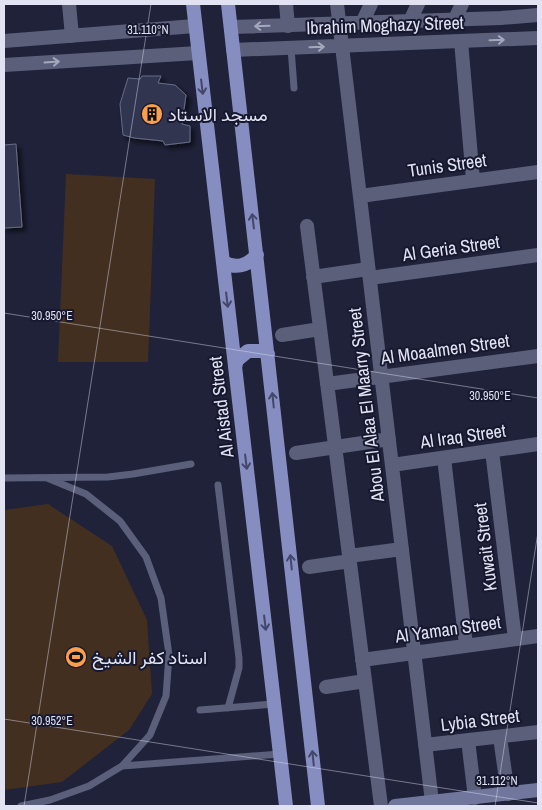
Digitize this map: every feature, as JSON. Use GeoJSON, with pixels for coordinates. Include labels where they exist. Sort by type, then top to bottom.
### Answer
{"type":"FeatureCollection","features":[{"type":"Feature","properties":{"kind":"main road","name":"Al Aistad Street"},"geometry":{"type":"LineString","coordinates":[[193,4],[286,806]]}},
{"type":"Feature","properties":{"kind":"main road"},"geometry":{"type":"LineString","coordinates":[[228,4],[318,806]]}},
{"type":"Feature","properties":{"kind":"main road"},"geometry":{"type":"LineString","coordinates":[[223,262],[228,265],[241,266],[253,260],[257,255]]}},
{"type":"Feature","properties":{"kind":"main road"},"geometry":{"type":"LineString","coordinates":[[235,367],[237,360],[248,351],[262,351],[268,354]]}},
{"type":"Feature","properties":{"kind":"main road"},"geometry":{"type":"LineString","coordinates":[[395,806],[538,790]]}},
{"type":"Feature","properties":{"kind":"street"},"geometry":{"type":"LineString","coordinates":[[68,4],[72,36]]}},
{"type":"Feature","properties":{"kind":"street"},"geometry":{"type":"LineString","coordinates":[[286,4],[288,26]]}},
{"type":"Feature","properties":{"kind":"street","name":"Abou El Alaa El Maarry Street"},"geometry":{"type":"LineString","coordinates":[[337,4],[432,802]]}},
{"type":"Feature","properties":{"kind":"street"},"geometry":{"type":"LineString","coordinates":[[362,23],[371,4]]}},
{"type":"Feature","properties":{"kind":"street"},"geometry":{"type":"LineString","coordinates":[[410,21],[418,4]]}},
{"type":"Feature","properties":{"kind":"street"},"geometry":{"type":"LineString","coordinates":[[455,19],[462,4]]}},
{"type":"Feature","properties":{"kind":"street"},"geometry":{"type":"LineString","coordinates":[[501,18],[507,4]]}},
{"type":"Feature","properties":{"kind":"street"},"geometry":{"type":"LineString","coordinates":[[537,15],[538,30]]}},
{"type":"Feature","properties":{"kind":"street","name":"Ibrahim Moghazy Street"},"geometry":{"type":"LineString","coordinates":[[231,27],[501,18],[537,15]]}},
{"type":"Feature","properties":{"kind":"street"},"geometry":{"type":"LineString","coordinates":[[4,41],[195,26]]}},
{"type":"Feature","properties":{"kind":"street","name":"Ibrahim Moghazy Street"},"geometry":{"type":"LineString","coordinates":[[233,50],[538,38]]}},
{"type":"Feature","properties":{"kind":"street"},"geometry":{"type":"LineString","coordinates":[[461,41],[473,180]]}},
{"type":"Feature","properties":{"kind":"street"},"geometry":{"type":"LineString","coordinates":[[4,65],[198,53]]}},
{"type":"Feature","properties":{"kind":"street","name":"Tunis Street"},"geometry":{"type":"LineString","coordinates":[[360,196],[538,172]]}},
{"type":"Feature","properties":{"kind":"street"},"geometry":{"type":"LineString","coordinates":[[307,226],[381,806]]}},
{"type":"Feature","properties":{"kind":"street","name":"Al Geria Street"},"geometry":{"type":"LineString","coordinates":[[314,277],[369,274],[538,255]]}},
{"type":"Feature","properties":{"kind":"street"},"geometry":{"type":"LineString","coordinates":[[282,335],[320,329]]}},
{"type":"Feature","properties":{"kind":"street","name":"Al Moaalmen Street"},"geometry":{"type":"LineString","coordinates":[[327,384],[538,356]]}},
{"type":"Feature","properties":{"kind":"street"},"geometry":{"type":"LineString","coordinates":[[296,453],[389,439]]}},
{"type":"Feature","properties":{"kind":"street","name":"Al Iraq Street"},"geometry":{"type":"LineString","coordinates":[[392,465],[538,444]]}},
{"type":"Feature","properties":{"kind":"street","name":"Kuwait Street"},"geometry":{"type":"LineString","coordinates":[[492,451],[515,639]]}},
{"type":"Feature","properties":{"kind":"street"},"geometry":{"type":"LineString","coordinates":[[444,458],[466,646]]}},
{"type":"Feature","properties":{"kind":"street"},"geometry":{"type":"LineString","coordinates":[[309,567],[402,549]]}},
{"type":"Feature","properties":{"kind":"street","name":"Al Yaman Street"},"geometry":{"type":"LineString","coordinates":[[362,660],[538,636]]}},
{"type":"Feature","properties":{"kind":"street"},"geometry":{"type":"LineString","coordinates":[[326,687],[365,681]]}},
{"type":"Feature","properties":{"kind":"street","name":"Lybia Street"},"geometry":{"type":"LineString","coordinates":[[425,745],[500,737],[538,736]]}},
{"type":"Feature","properties":{"kind":"street"},"geometry":{"type":"LineString","coordinates":[[500,737],[508,794]]}},
{"type":"Feature","properties":{"kind":"street"},"geometry":{"type":"LineString","coordinates":[[468,740],[475,798]]}},
{"type":"Feature","properties":{"kind":"lane"},"geometry":{"type":"LineString","coordinates":[[291,48],[294,88]]}},
{"type":"Feature","properties":{"kind":"lane"},"geometry":{"type":"LineString","coordinates":[[4,478],[108,477],[190,464]]}},
{"type":"Feature","properties":{"kind":"lane"},"geometry":{"type":"LineString","coordinates":[[21,806],[50,800],[89,786],[122,766],[150,735],[166,696],[169,654],[161,598],[146,557],[120,521],[86,494],[47,478]]}},
{"type":"Feature","properties":{"kind":"lane"},"geometry":{"type":"LineString","coordinates":[[218,484],[239,658],[239,668],[228,708]]}},
{"type":"Feature","properties":{"kind":"lane"},"geometry":{"type":"LineString","coordinates":[[200,710],[274,704]]}},
{"type":"Feature","properties":{"kind":"lane"},"geometry":{"type":"LineString","coordinates":[[122,766],[280,754]]}},
{"type":"Feature","properties":{"kind":"shaded area"},"geometry":{"type":"Polygon","coordinates":[[[66,174],[155,179],[148,362],[58,362],[66,174]]]}},
{"type":"Feature","properties":{"kind":"shaded area","name":"استاد كفر الشيخ"},"geometry":{"type":"Polygon","coordinates":[[[48,504],[112,546],[147,620],[152,694],[129,730],[62,782],[4,790],[4,510],[48,504]]]}},
{"type":"Feature","properties":{"kind":"building","name":"مسجد الاستاد"},"geometry":{"type":"Polygon","coordinates":[[[142,76],[161,76],[158,83],[175,85],[186,95],[182,124],[190,126],[190,142],[165,145],[163,141],[123,135],[120,104],[128,78],[140,79],[142,76]]]}},
{"type":"Feature","properties":{"kind":"building"},"geometry":{"type":"Polygon","coordinates":[[[16,144],[22,227],[4,228],[4,145],[16,144]]]}},
{"type":"Feature","properties":{"kind":"place","name":"مسجد الاستاد"},"geometry":{"type":"Point","coordinates":[152,114]}},
{"type":"Feature","properties":{"kind":"place","name":"استاد كفر الشيخ"},"geometry":{"type":"Point","coordinates":[76,657]}}]}
